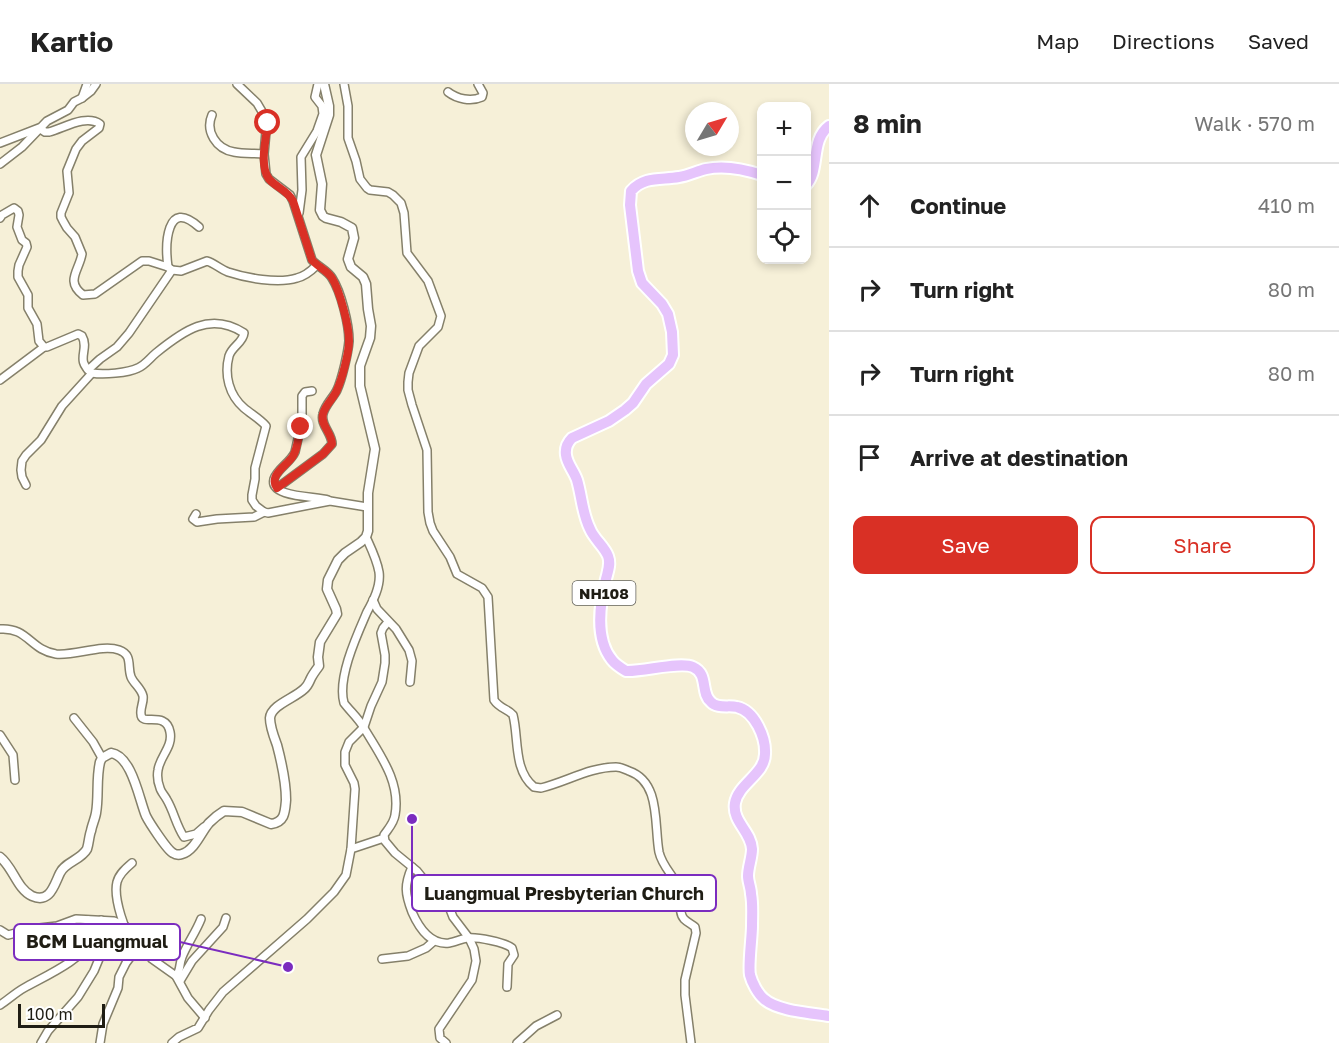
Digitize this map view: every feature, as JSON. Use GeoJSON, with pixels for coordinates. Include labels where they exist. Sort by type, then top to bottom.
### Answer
{"type":"FeatureCollection","features":[{"type":"Feature","properties":{"kind":"highway"},"geometry":{"type":"LineString","coordinates":[[811,179],[820,137],[824,129],[829,126]]}},
{"type":"Feature","properties":{"kind":"highway","name":"NH108"},"geometry":{"type":"LineString","coordinates":[[757,174],[741,169],[712,168],[682,177],[649,179],[638,184],[631,191],[630,206],[638,272],[642,283],[662,304],[668,314],[673,355],[669,364],[646,384],[625,410],[609,421],[572,438],[568,442],[565,453],[577,478],[587,524],[608,555],[610,569],[602,606],[601,629],[603,642],[611,659],[626,671],[671,666],[694,667],[703,678],[710,702],[721,706],[739,707],[746,711],[761,732],[765,746],[765,760],[735,801],[736,816],[752,844],[748,877],[752,924],[750,974],[760,994],[770,1003],[829,1016]]}},
{"type":"Feature","properties":{"kind":"street"},"geometry":{"type":"LineString","coordinates":[[82,98],[87,84]]}},
{"type":"Feature","properties":{"kind":"street"},"geometry":{"type":"LineString","coordinates":[[0,164],[22,147],[47,121],[68,110],[96,84]]}},
{"type":"Feature","properties":{"kind":"street"},"geometry":{"type":"LineString","coordinates":[[237,84],[257,103],[267,120],[264,154],[266,174],[290,195],[312,260],[332,278],[345,315],[349,341],[337,391],[323,412],[323,421],[332,444],[323,454],[277,488]]}},
{"type":"Feature","properties":{"kind":"street"},"geometry":{"type":"LineString","coordinates":[[298,219],[302,190],[300,157],[317,131],[322,114],[322,106],[315,97],[318,84]]}},
{"type":"Feature","properties":{"kind":"street"},"geometry":{"type":"LineString","coordinates":[[324,84],[329,102],[329,115],[316,155],[322,184],[320,210],[326,218],[350,226],[354,230],[348,259],[351,267],[363,277],[366,284],[371,326],[370,338],[359,371],[362,399],[375,449],[369,482],[366,537],[379,572],[374,600],[349,656],[343,690],[344,703],[364,727],[390,771],[394,788],[395,816],[384,838],[351,849]]}},
{"type":"Feature","properties":{"kind":"street"},"geometry":{"type":"LineString","coordinates":[[344,84],[348,106],[348,138],[360,179],[370,190],[388,192],[401,203],[407,253],[428,281],[440,309],[438,327],[423,341],[416,353],[409,373],[408,390],[427,450],[430,522],[457,574],[482,588],[488,597],[494,700],[513,715],[521,767],[525,777],[534,787],[541,788],[586,772],[619,766],[640,776],[648,787],[654,806],[659,852],[680,891],[682,917],[694,927],[696,933],[685,980],[691,1043]]}},
{"type":"Feature","properties":{"kind":"street"},"geometry":{"type":"LineString","coordinates":[[448,92],[457,98],[478,99],[483,93],[478,84]]}},
{"type":"Feature","properties":{"kind":"street"},"geometry":{"type":"LineString","coordinates":[[212,115],[209,126],[212,136],[225,149],[233,152],[264,154]]}},
{"type":"Feature","properties":{"kind":"street"},"geometry":{"type":"LineString","coordinates":[[39,128],[49,132],[77,122],[95,121],[100,124],[99,128],[82,141],[76,149],[68,171],[69,193],[61,213],[63,221],[75,237],[82,254],[73,280],[80,294],[86,296],[95,294],[142,261],[149,261],[170,269],[186,270],[207,261],[226,271],[245,277],[288,280],[304,276],[316,266]]}},
{"type":"Feature","properties":{"kind":"street"},"geometry":{"type":"LineString","coordinates":[[0,143],[39,128]]}},
{"type":"Feature","properties":{"kind":"street"},"geometry":{"type":"LineString","coordinates":[[0,218],[14,208],[18,211],[17,227],[27,248],[19,265],[18,277],[28,295],[28,308],[37,324],[39,341],[44,347]]}},
{"type":"Feature","properties":{"kind":"street"},"geometry":{"type":"LineString","coordinates":[[26,485],[21,470],[22,461],[26,455],[41,440],[62,406],[100,358],[117,347],[129,333],[170,269],[168,236],[171,222],[178,217],[184,217],[198,227]]}},
{"type":"Feature","properties":{"kind":"street"},"geometry":{"type":"LineString","coordinates":[[90,372],[129,371],[143,366],[169,343],[195,326],[215,322],[227,324],[243,332],[243,338],[230,355],[227,375],[228,383],[239,403],[266,426],[255,468],[252,495],[254,503],[264,512]]}},
{"type":"Feature","properties":{"kind":"street"},"geometry":{"type":"LineString","coordinates":[[0,380],[44,347],[78,334],[85,342],[83,361],[90,372]]}},
{"type":"Feature","properties":{"kind":"street"},"geometry":{"type":"LineString","coordinates":[[312,391],[303,393],[302,421],[296,450],[274,482],[282,492],[325,498],[330,501]]}},
{"type":"Feature","properties":{"kind":"street"},"geometry":{"type":"LineString","coordinates":[[196,514],[194,520],[197,522],[254,517],[264,512],[276,512],[330,501],[367,507]]}},
{"type":"Feature","properties":{"kind":"street"},"geometry":{"type":"LineString","coordinates":[[0,628],[15,629],[21,632],[40,650],[46,652],[66,654],[107,648],[124,652],[129,658],[132,678],[141,689],[143,697],[141,717],[146,720],[161,719],[170,729],[171,742],[161,761],[158,779],[178,829],[184,837],[195,834],[224,811],[242,812],[271,824],[284,817],[286,797],[285,780],[270,716],[276,707],[306,688],[319,666],[320,642],[336,614],[327,589],[328,580],[340,557],[366,537]]}},
{"type":"Feature","properties":{"kind":"street"},"geometry":{"type":"LineString","coordinates":[[374,600],[377,609],[404,640],[409,650],[412,661],[410,682]]}},
{"type":"Feature","properties":{"kind":"street"},"geometry":{"type":"LineString","coordinates":[[172,1043],[198,1028],[223,992],[307,919],[334,892],[346,875],[351,849],[355,789],[345,765],[345,752],[349,741],[364,727],[382,682],[385,655],[381,633],[388,622]]}},
{"type":"Feature","properties":{"kind":"street"},"geometry":{"type":"LineString","coordinates":[[74,718],[93,742],[102,758]]}},
{"type":"Feature","properties":{"kind":"street"},"geometry":{"type":"LineString","coordinates":[[0,735],[13,755],[15,780]]}},
{"type":"Feature","properties":{"kind":"street"},"geometry":{"type":"LineString","coordinates":[[0,857],[31,896],[42,898],[52,892],[60,871],[81,855],[88,846],[96,815],[98,768],[102,758],[111,753],[116,753],[123,760],[137,785],[147,819],[173,853],[177,855],[192,848],[208,824]]}},
{"type":"Feature","properties":{"kind":"street"},"geometry":{"type":"LineString","coordinates":[[384,838],[395,853],[417,871],[425,881],[444,894],[453,916],[469,938],[476,955],[476,969],[472,980],[439,1029],[440,1038],[446,1043]]}},
{"type":"Feature","properties":{"kind":"street"},"geometry":{"type":"LineString","coordinates":[[100,1043],[103,1024],[118,988],[119,977],[135,946],[127,934],[119,904],[117,884],[120,875],[132,863]]}},
{"type":"Feature","properties":{"kind":"street"},"geometry":{"type":"LineString","coordinates":[[412,867],[405,888],[420,926],[434,941],[442,943],[469,938],[506,943],[512,948],[514,955],[508,964],[507,987]]}},
{"type":"Feature","properties":{"kind":"street"},"geometry":{"type":"LineString","coordinates":[[178,979],[223,927],[226,918]]}},
{"type":"Feature","properties":{"kind":"street"},"geometry":{"type":"LineString","coordinates":[[0,930],[8,935],[57,926],[76,919],[114,921],[125,926],[152,959],[178,979],[188,998],[205,1018]]}},
{"type":"Feature","properties":{"kind":"street"},"geometry":{"type":"LineString","coordinates":[[178,979],[182,958],[201,919]]}},
{"type":"Feature","properties":{"kind":"street"},"geometry":{"type":"LineString","coordinates":[[0,1005],[24,988],[59,969],[81,952],[93,938],[93,927],[88,920]]}},
{"type":"Feature","properties":{"kind":"street"},"geometry":{"type":"LineString","coordinates":[[41,1043],[48,1031],[78,997],[94,971],[106,942],[101,920]]}},
{"type":"Feature","properties":{"kind":"street"},"geometry":{"type":"LineString","coordinates":[[382,959],[408,956],[426,948],[434,941]]}},
{"type":"Feature","properties":{"kind":"street"},"geometry":{"type":"LineString","coordinates":[[517,1043],[536,1026],[557,1015]]}},
{"type":"Feature","properties":{"kind":"place","name":"Luangmual Presbyterian Church"},"geometry":{"type":"Point","coordinates":[412,819]}},
{"type":"Feature","properties":{"kind":"place","name":"BCM Luangmual"},"geometry":{"type":"Point","coordinates":[288,967]}},
{"type":"Feature","properties":{"kind":"route"},"geometry":{"type":"LineString","coordinates":[[268,123],[264,154],[266,174],[290,195],[312,260],[332,278],[345,315],[349,341],[337,391],[323,412],[322,418],[332,444],[323,454],[277,488],[274,485],[274,479],[293,457],[301,427]]}}]}
